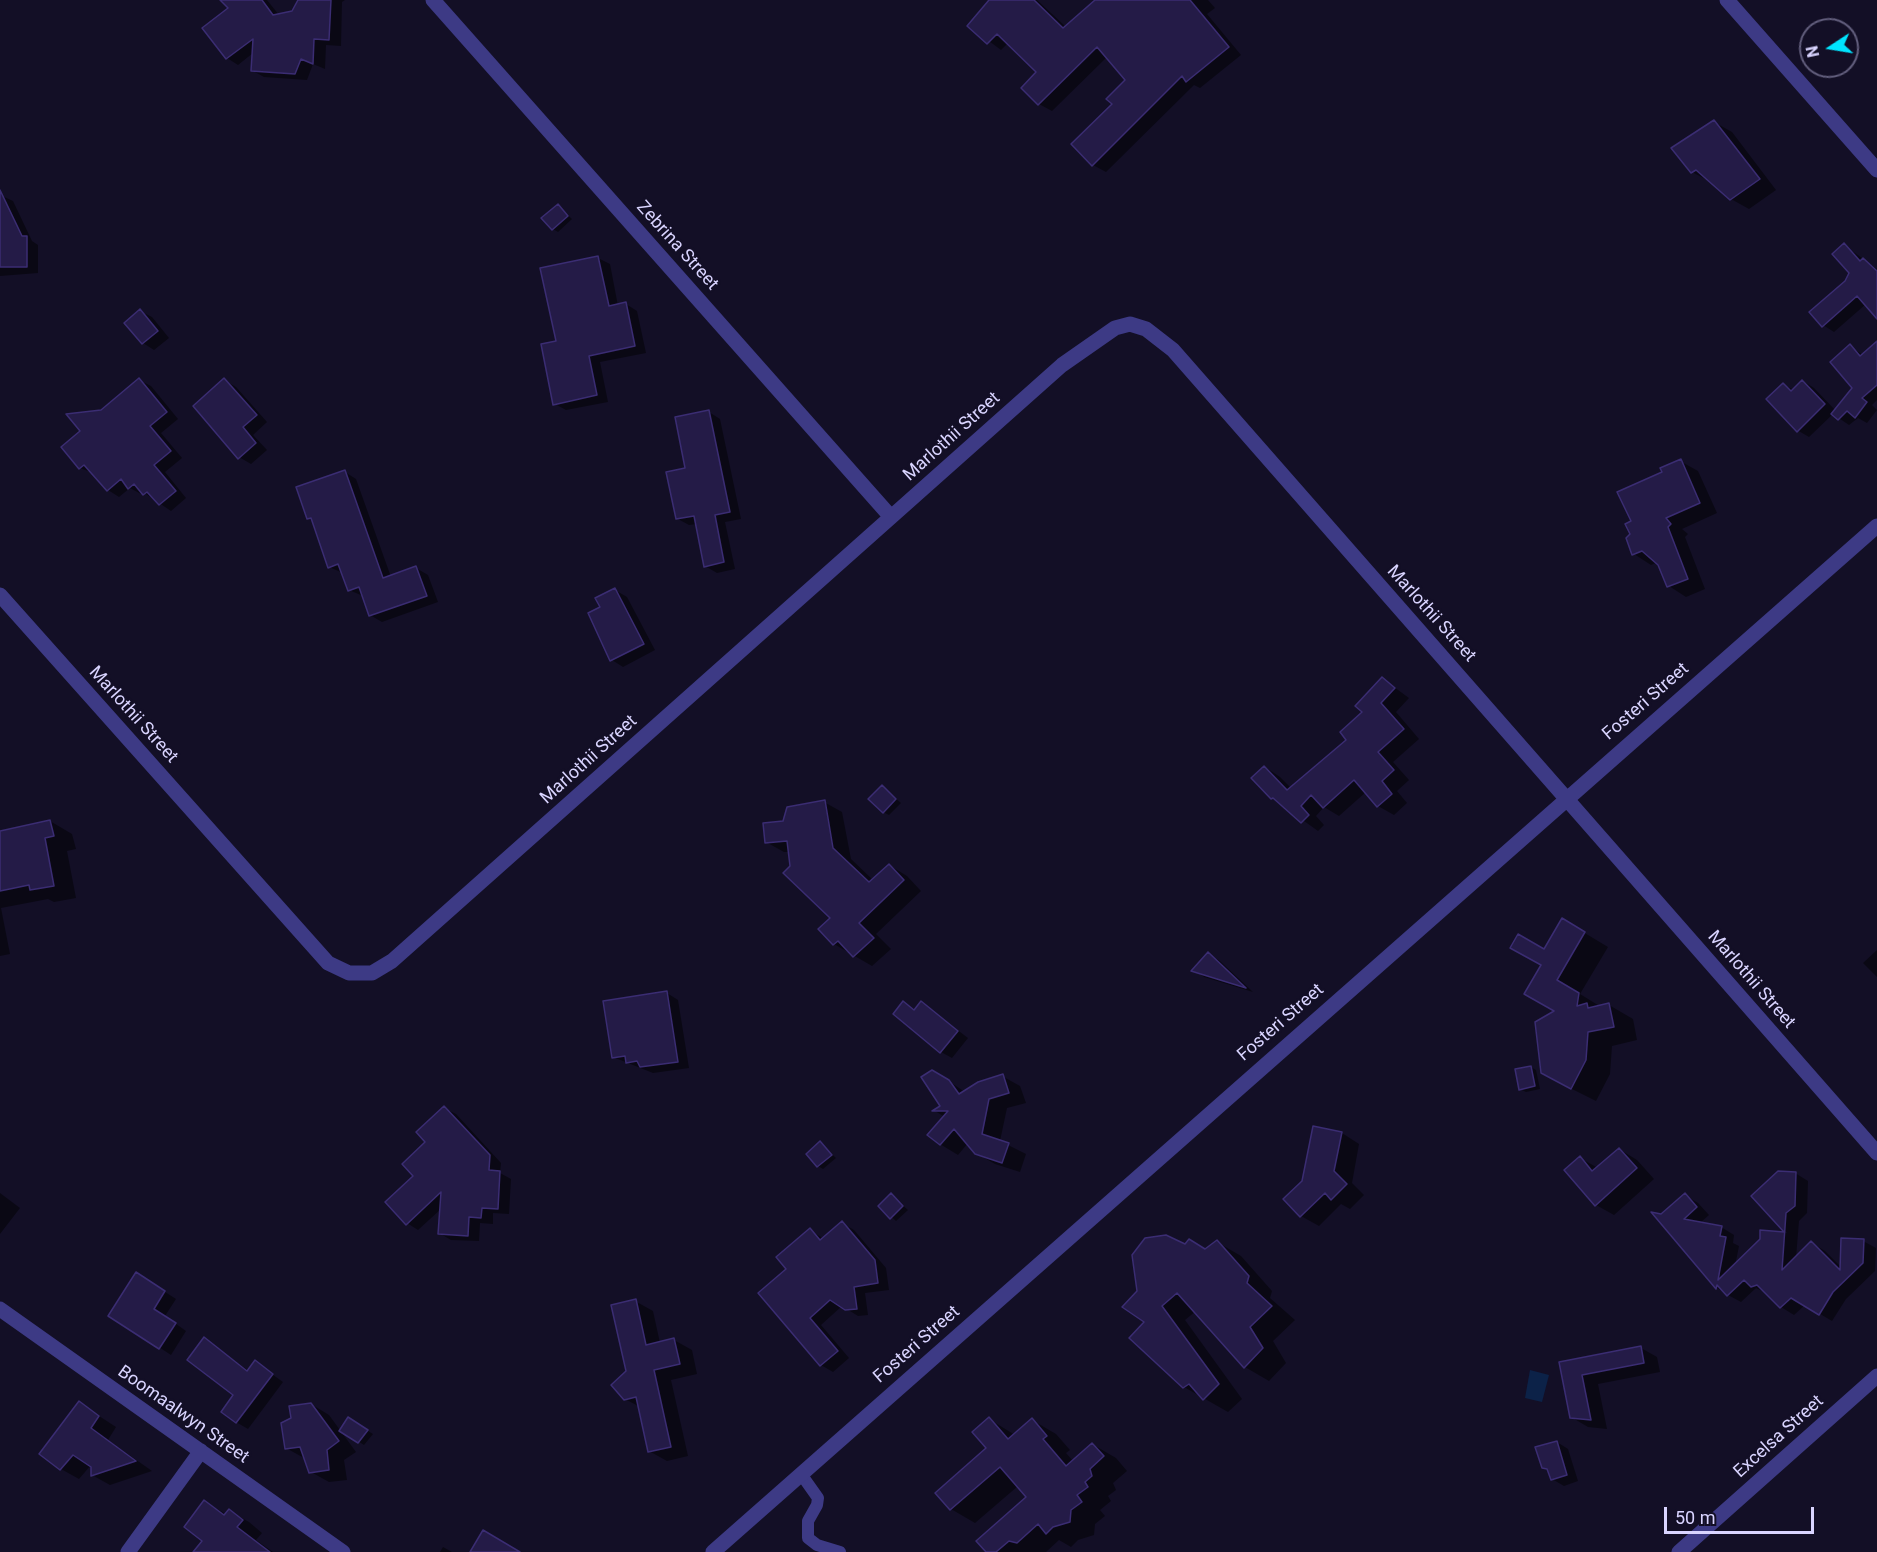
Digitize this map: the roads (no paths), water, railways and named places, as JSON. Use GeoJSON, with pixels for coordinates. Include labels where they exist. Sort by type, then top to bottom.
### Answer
{"type":"FeatureCollection","features":[{"type":"Feature","properties":{"kind":"street","name":"Zebrina Street"},"geometry":{"type":"LineString","coordinates":[[433,0],[891,517]]}},
{"type":"Feature","properties":{"kind":"street"},"geometry":{"type":"LineString","coordinates":[[1727,0],[1877,170]]}},
{"type":"Feature","properties":{"kind":"street","name":"Marlothii Street"},"geometry":{"type":"LineString","coordinates":[[0,595],[328,963],[338,969],[359,974],[372,973],[392,961],[1071,359],[1115,328],[1130,324],[1146,329],[1173,350],[1877,1153]]}},
{"type":"Feature","properties":{"kind":"street","name":"Fosteri Street"},"geometry":{"type":"LineString","coordinates":[[713,1552],[1877,525]]}},
{"type":"Feature","properties":{"kind":"street","name":"Boomaalwyn Street"},"geometry":{"type":"LineString","coordinates":[[0,1310],[343,1552]]}},
{"type":"Feature","properties":{"kind":"street","name":"Excelsa Street"},"geometry":{"type":"LineString","coordinates":[[1679,1552],[1877,1376]]}},
{"type":"Feature","properties":{"kind":"street"},"geometry":{"type":"LineString","coordinates":[[128,1552],[201,1451]]}},
{"type":"Feature","properties":{"kind":"lane"},"geometry":{"type":"LineString","coordinates":[[801,1474],[818,1498],[817,1505],[808,1521],[808,1538],[817,1545],[840,1552]]}},
{"type":"Feature","properties":{"kind":"water"},"geometry":{"type":"Polygon","coordinates":[[[1530,1370],[1549,1375],[1542,1402],[1525,1398],[1530,1370]]]}}]}
